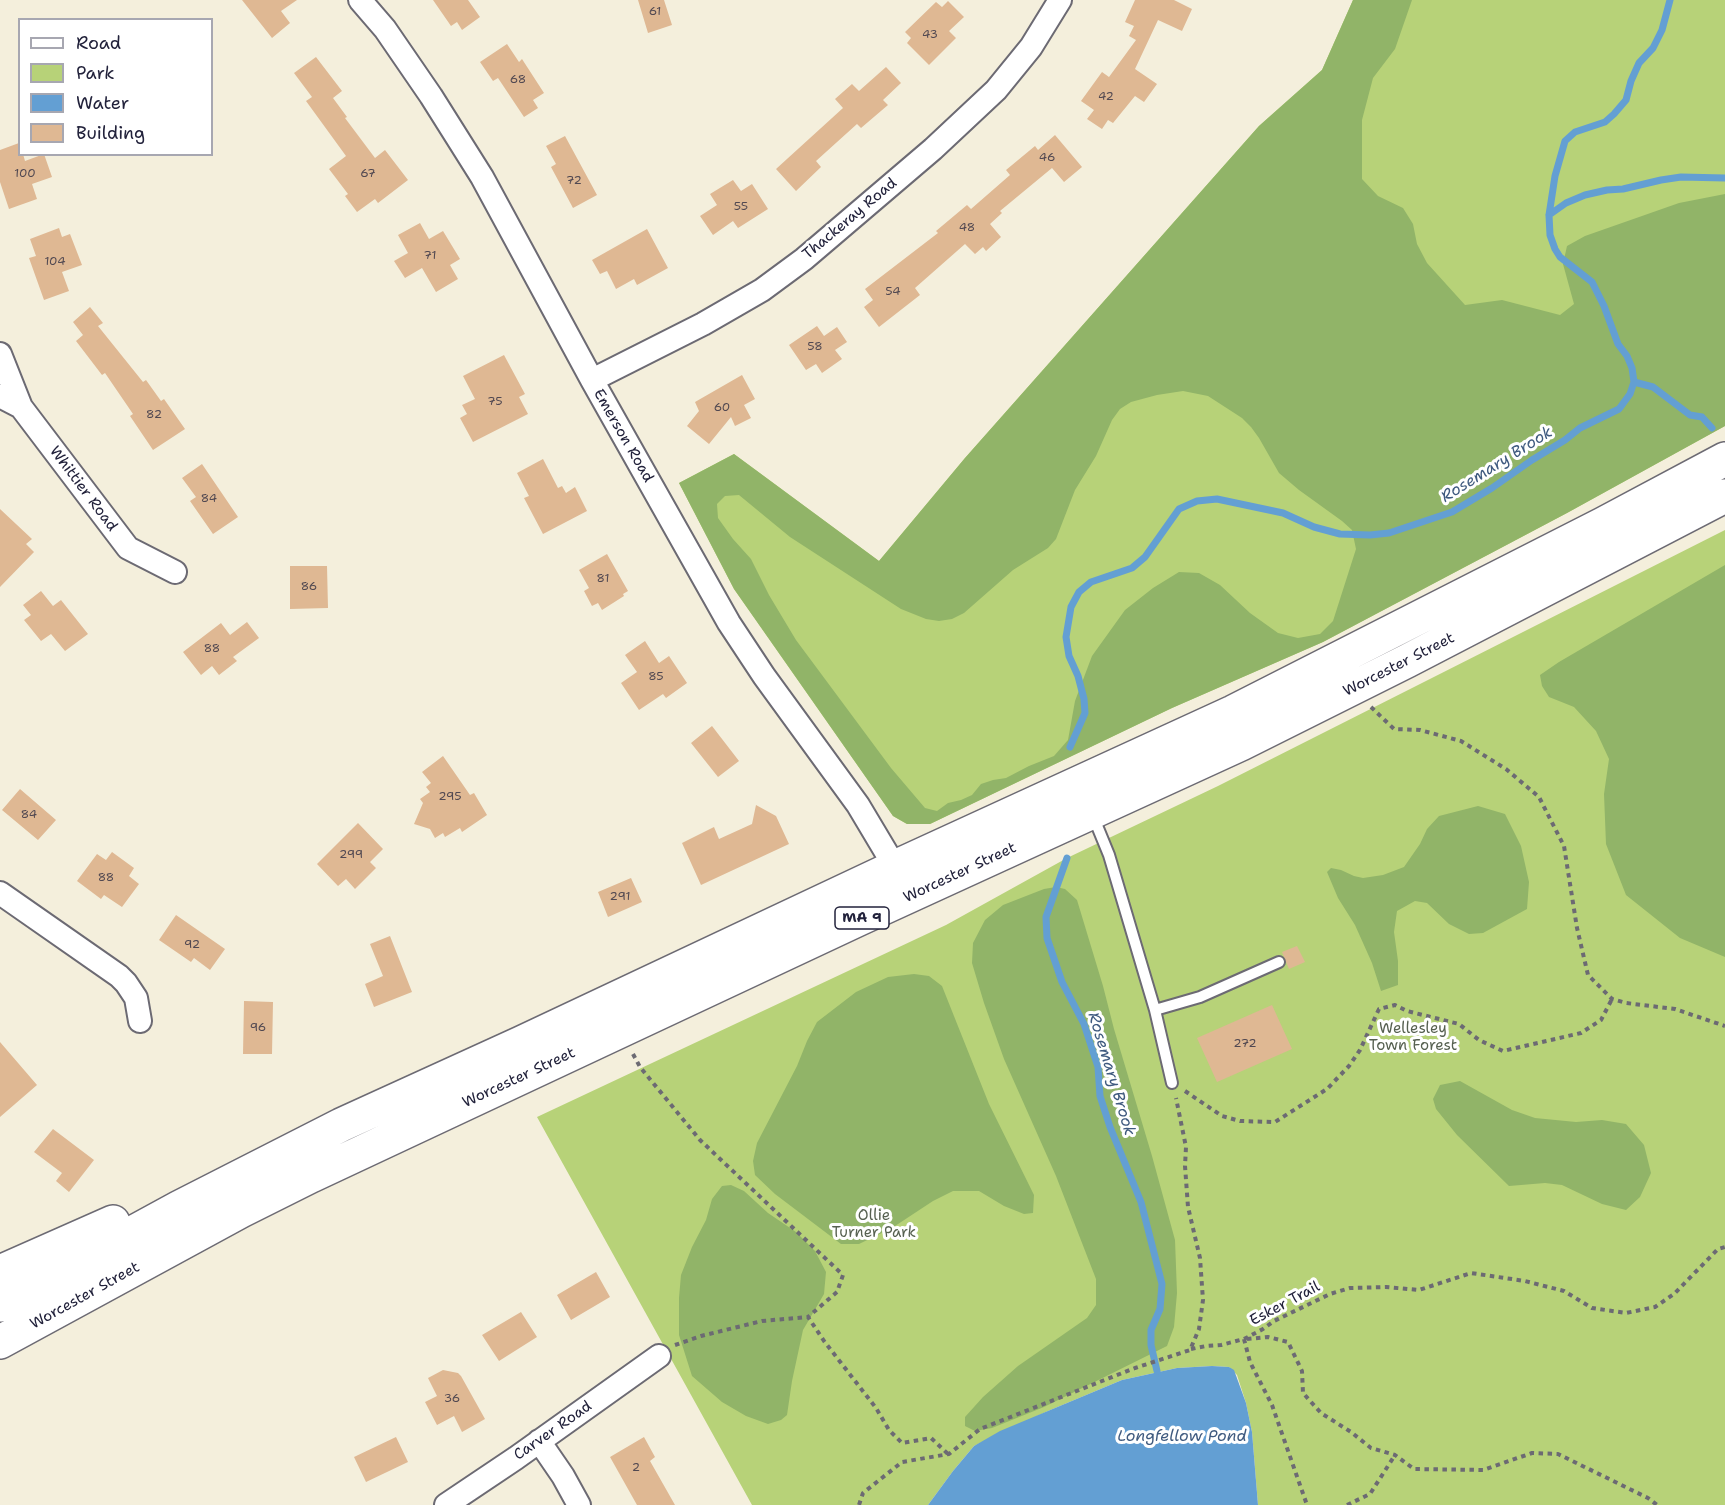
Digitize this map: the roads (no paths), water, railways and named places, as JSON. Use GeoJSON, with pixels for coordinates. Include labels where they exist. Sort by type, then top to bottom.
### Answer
{"type":"FeatureCollection","features":[{"type":"Feature","properties":{"kind":"highway","name":"Worcester Street"},"geometry":{"type":"LineString","coordinates":[[0,1305],[170,1212],[341,1125],[1284,687],[1725,459]]}},
{"type":"Feature","properties":{"kind":"highway","name":"Worcester Street"},"geometry":{"type":"LineString","coordinates":[[0,1342],[250,1207],[343,1161],[859,919],[1241,744],[1725,496]]}},
{"type":"Feature","properties":{"kind":"highway"},"geometry":{"type":"LineString","coordinates":[[0,1272],[341,1125]]}},
{"type":"Feature","properties":{"kind":"street","name":"Emerson Road"},"geometry":{"type":"LineString","coordinates":[[360,0],[385,29],[425,86],[482,177],[592,380],[729,623],[764,676],[858,805],[895,867]]}},
{"type":"Feature","properties":{"kind":"street","name":"Thackeray Road"},"geometry":{"type":"LineString","coordinates":[[592,380],[704,324],[762,290],[804,259],[933,149],[996,90],[1031,47],[1060,0]]}},
{"type":"Feature","properties":{"kind":"street"},"geometry":{"type":"LineString","coordinates":[[0,354],[21,407]]}},
{"type":"Feature","properties":{"kind":"street","name":"Whittier Road"},"geometry":{"type":"LineString","coordinates":[[0,396],[21,407],[128,548],[175,572]]}},
{"type":"Feature","properties":{"kind":"street"},"geometry":{"type":"LineString","coordinates":[[0,893],[126,983],[136,998],[140,1021]]}},
{"type":"Feature","properties":{"kind":"street","name":"Carver Road"},"geometry":{"type":"LineString","coordinates":[[446,1505],[659,1356]]}},
{"type":"Feature","properties":{"kind":"street"},"geometry":{"type":"LineString","coordinates":[[539,1441],[579,1505]]}},
{"type":"Feature","properties":{"kind":"lane"},"geometry":{"type":"LineString","coordinates":[[1092,813],[1109,855],[1155,1010],[1172,1083]]}},
{"type":"Feature","properties":{"kind":"lane"},"geometry":{"type":"LineString","coordinates":[[1155,1010],[1200,997],[1279,962]]}},
{"type":"Feature","properties":{"kind":"water","name":"Longfellow Pond"},"geometry":{"type":"Polygon","coordinates":[[[1229,1367],[1234,1370],[1246,1403],[1252,1432],[1258,1505],[928,1505],[974,1446],[1000,1431],[1122,1380],[1177,1368],[1229,1367]]]}},
{"type":"Feature","properties":{"kind":"waterway","name":"Rosemary Brook"},"geometry":{"type":"LineString","coordinates":[[1070,747],[1085,713],[1084,699],[1078,676],[1069,656],[1066,637],[1071,607],[1079,592],[1091,582],[1132,568],[1145,557],[1179,509],[1197,501],[1217,499],[1283,513],[1314,527],[1340,534],[1389,533],[1452,512],[1492,488],[1580,428],[1619,409],[1630,394],[1634,382],[1632,368],[1618,344],[1592,282],[1560,257],[1555,249],[1550,235],[1549,215],[1555,176],[1565,141],[1575,132],[1605,122],[1626,100],[1639,63],[1653,48],[1662,30],[1670,0]]}},
{"type":"Feature","properties":{"kind":"waterway","name":"Rosemary Brook"},"geometry":{"type":"LineString","coordinates":[[1549,215],[1566,203],[1585,195],[1607,190],[1681,177],[1725,178]]}},
{"type":"Feature","properties":{"kind":"waterway"},"geometry":{"type":"LineString","coordinates":[[1634,382],[1653,387],[1690,415],[1702,417],[1712,428]]}},
{"type":"Feature","properties":{"kind":"waterway","name":"Rosemary Brook"},"geometry":{"type":"LineString","coordinates":[[1067,858],[1046,917],[1047,938],[1062,982],[1084,1024],[1098,1067],[1100,1096],[1110,1127],[1141,1202],[1162,1284],[1160,1309],[1151,1330],[1151,1345],[1157,1371]]}},
{"type":"Feature","properties":{"kind":"park label","name":"Wellesley Town Forest"},"geometry":{"type":"Point","coordinates":[1413,1038]}},
{"type":"Feature","properties":{"kind":"park label","name":"Ollie Turner Park"},"geometry":{"type":"Point","coordinates":[874,1224]}}]}
